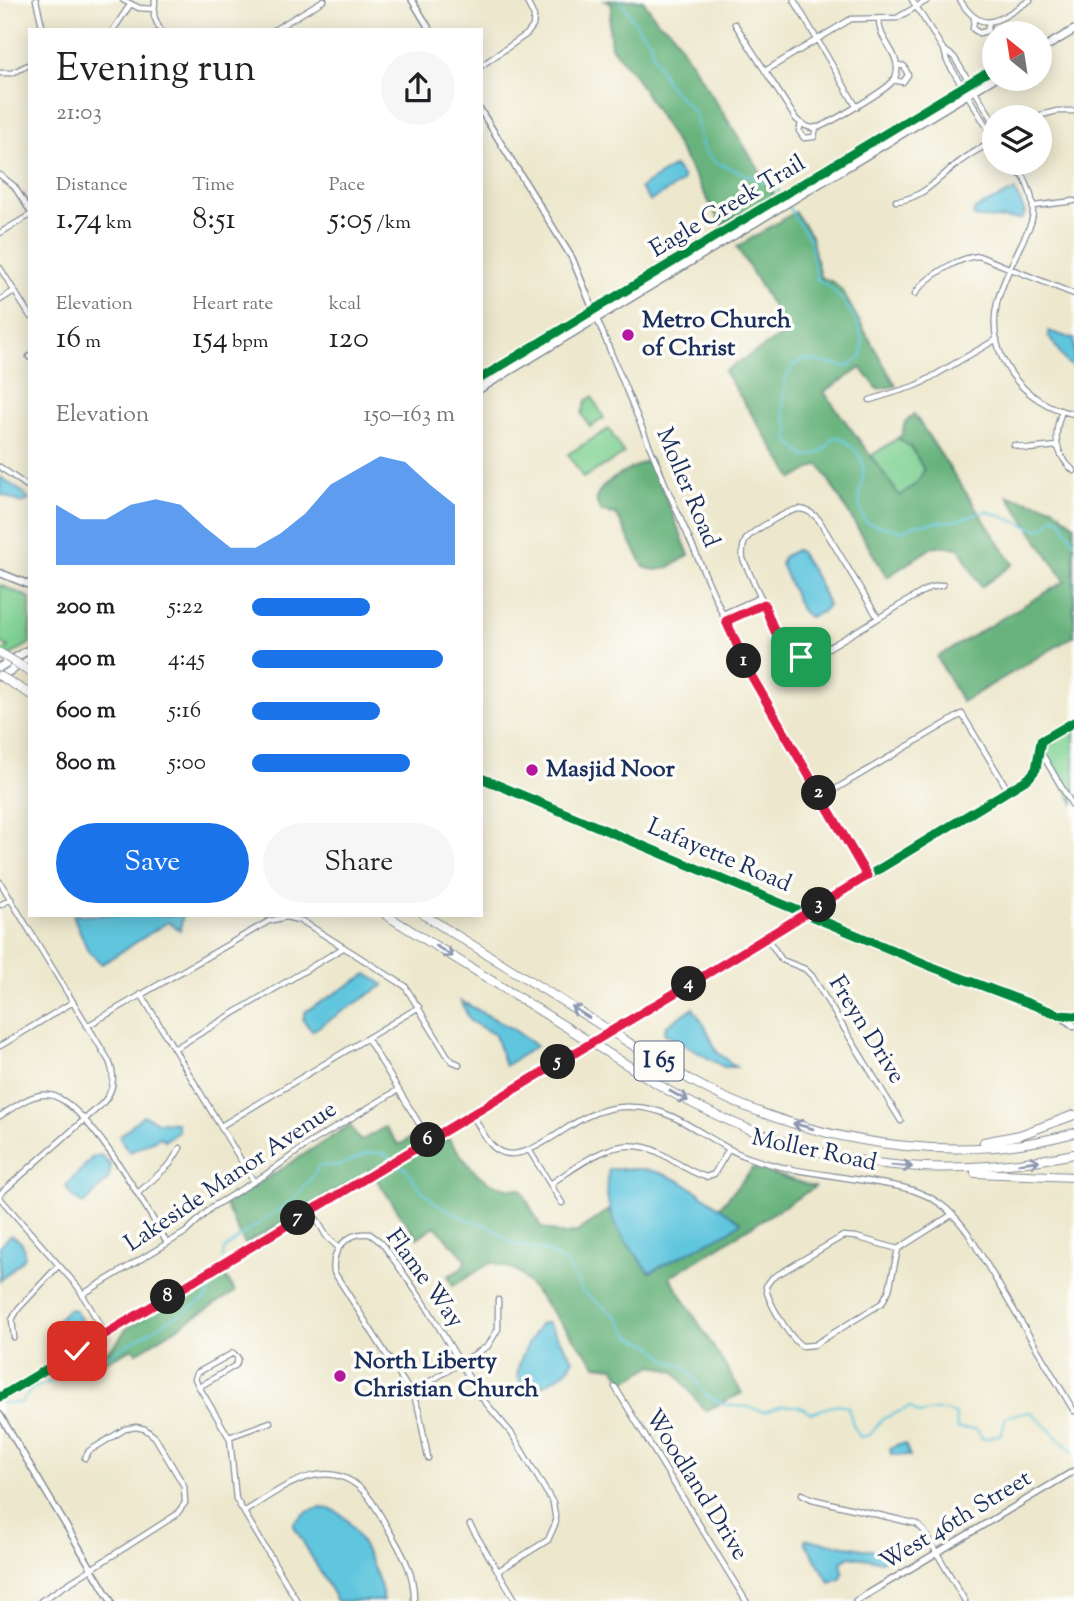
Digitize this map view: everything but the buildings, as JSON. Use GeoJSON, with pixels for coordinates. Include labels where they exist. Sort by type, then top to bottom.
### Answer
{"type":"FeatureCollection","features":[{"type":"Feature","properties":{"kind":"highway"},"geometry":{"type":"LineString","coordinates":[[0,653],[28,670]]}},
{"type":"Feature","properties":{"kind":"highway"},"geometry":{"type":"LineString","coordinates":[[0,676],[28,693]]}},
{"type":"Feature","properties":{"kind":"highway","name":"I 65"},"geometry":{"type":"LineString","coordinates":[[389,917],[669,1091],[721,1118],[768,1137],[828,1155],[937,1169],[1008,1165],[1074,1154]]}},
{"type":"Feature","properties":{"kind":"highway","name":"I 65"},"geometry":{"type":"LineString","coordinates":[[427,917],[672,1069],[719,1094],[776,1117],[821,1131],[882,1143],[919,1146],[1008,1146],[1074,1133]]}},
{"type":"Feature","properties":{"kind":"highway"},"geometry":{"type":"LineString","coordinates":[[919,1146],[1007,1139],[1074,1115]]}},
{"type":"Feature","properties":{"kind":"highway"},"geometry":{"type":"LineString","coordinates":[[937,1169],[1074,1177]]}},
{"type":"Feature","properties":{"kind":"main road"},"geometry":{"type":"LineString","coordinates":[[1052,43],[1074,30]]}},
{"type":"Feature","properties":{"kind":"main road"},"geometry":{"type":"LineString","coordinates":[[483,387],[982,86]]}},
{"type":"Feature","properties":{"kind":"main road"},"geometry":{"type":"LineString","coordinates":[[0,573],[28,584]]}},
{"type":"Feature","properties":{"kind":"main road"},"geometry":{"type":"LineString","coordinates":[[0,667],[28,650]]}},
{"type":"Feature","properties":{"kind":"main road"},"geometry":{"type":"LineString","coordinates":[[0,676],[28,660]]}},
{"type":"Feature","properties":{"kind":"main road","name":"Lafayette Road"},"geometry":{"type":"LineString","coordinates":[[483,779],[935,968],[1060,1015],[1074,1016]]}},
{"type":"Feature","properties":{"kind":"main road","name":"Lafayette Road"},"geometry":{"type":"LineString","coordinates":[[1060,1015],[1074,1026]]}},
{"type":"Feature","properties":{"kind":"street"},"geometry":{"type":"LineString","coordinates":[[36,0],[43,28]]}},
{"type":"Feature","properties":{"kind":"street"},"geometry":{"type":"LineString","coordinates":[[123,0],[154,9]]}},
{"type":"Feature","properties":{"kind":"street"},"geometry":{"type":"LineString","coordinates":[[155,0],[154,9],[159,28]]}},
{"type":"Feature","properties":{"kind":"street"},"geometry":{"type":"LineString","coordinates":[[277,28],[324,0]]}},
{"type":"Feature","properties":{"kind":"street"},"geometry":{"type":"LineString","coordinates":[[412,0],[429,28]]}},
{"type":"Feature","properties":{"kind":"street"},"geometry":{"type":"LineString","coordinates":[[483,65],[527,34],[533,26],[533,14],[526,0]]}},
{"type":"Feature","properties":{"kind":"street"},"geometry":{"type":"LineString","coordinates":[[794,0],[856,106]]}},
{"type":"Feature","properties":{"kind":"street"},"geometry":{"type":"LineString","coordinates":[[912,0],[943,49],[947,61],[982,121]]}},
{"type":"Feature","properties":{"kind":"street"},"geometry":{"type":"LineString","coordinates":[[765,71],[851,19],[897,18],[928,0]]}},
{"type":"Feature","properties":{"kind":"street"},"geometry":{"type":"LineString","coordinates":[[960,0],[974,19],[982,21]]}},
{"type":"Feature","properties":{"kind":"street"},"geometry":{"type":"LineString","coordinates":[[994,21],[1030,0]]}},
{"type":"Feature","properties":{"kind":"street"},"geometry":{"type":"LineString","coordinates":[[114,28],[130,4]]}},
{"type":"Feature","properties":{"kind":"street"},"geometry":{"type":"LineString","coordinates":[[735,24],[801,124],[816,127],[830,122],[893,80],[897,65],[881,34],[879,19]]}},
{"type":"Feature","properties":{"kind":"street"},"geometry":{"type":"LineString","coordinates":[[974,19],[972,26],[978,33],[982,32]]}},
{"type":"Feature","properties":{"kind":"street"},"geometry":{"type":"LineString","coordinates":[[943,49],[954,57],[984,105]]}},
{"type":"Feature","properties":{"kind":"street"},"geometry":{"type":"LineString","coordinates":[[0,73],[12,73],[28,65]]}},
{"type":"Feature","properties":{"kind":"street"},"geometry":{"type":"LineString","coordinates":[[893,80],[903,82],[908,77],[906,68],[897,65]]}},
{"type":"Feature","properties":{"kind":"street"},"geometry":{"type":"LineString","coordinates":[[1052,112],[1074,111]]}},
{"type":"Feature","properties":{"kind":"street","name":"Moller Road"},"geometry":{"type":"LineString","coordinates":[[483,114],[572,258],[747,666],[867,876]]}},
{"type":"Feature","properties":{"kind":"street"},"geometry":{"type":"LineString","coordinates":[[801,124],[799,131],[804,138],[814,137],[816,127]]}},
{"type":"Feature","properties":{"kind":"street"},"geometry":{"type":"LineString","coordinates":[[896,201],[909,199],[933,185],[960,161],[982,147]]}},
{"type":"Feature","properties":{"kind":"street"},"geometry":{"type":"LineString","coordinates":[[0,176],[14,186],[28,210]]}},
{"type":"Feature","properties":{"kind":"street"},"geometry":{"type":"LineString","coordinates":[[1022,176],[1032,196],[1032,219],[997,305],[996,339],[1005,364],[1020,386],[1041,402],[1074,414]]}},
{"type":"Feature","properties":{"kind":"street"},"geometry":{"type":"LineString","coordinates":[[1034,206],[1074,201]]}},
{"type":"Feature","properties":{"kind":"street"},"geometry":{"type":"LineString","coordinates":[[0,233],[28,214]]}},
{"type":"Feature","properties":{"kind":"street"},"geometry":{"type":"LineString","coordinates":[[915,295],[926,281],[968,257],[988,258],[1053,287],[1074,293]]}},
{"type":"Feature","properties":{"kind":"street"},"geometry":{"type":"LineString","coordinates":[[0,268],[28,313]]}},
{"type":"Feature","properties":{"kind":"street"},"geometry":{"type":"LineString","coordinates":[[0,300],[14,291]]}},
{"type":"Feature","properties":{"kind":"street"},"geometry":{"type":"LineString","coordinates":[[870,400],[915,386],[996,339]]}},
{"type":"Feature","properties":{"kind":"street"},"geometry":{"type":"LineString","coordinates":[[1062,411],[1057,428],[1057,446],[1061,457],[1074,471]]}},
{"type":"Feature","properties":{"kind":"street"},"geometry":{"type":"LineString","coordinates":[[1014,445],[1028,449],[1057,446]]}},
{"type":"Feature","properties":{"kind":"street"},"geometry":{"type":"LineString","coordinates":[[0,467],[28,487]]}},
{"type":"Feature","properties":{"kind":"street"},"geometry":{"type":"LineString","coordinates":[[878,618],[815,515],[795,510],[748,537],[743,550],[744,559],[783,645],[794,654],[807,657],[818,654],[929,588],[943,585]]}},
{"type":"Feature","properties":{"kind":"street"},"geometry":{"type":"LineString","coordinates":[[723,614],[761,597]]}},
{"type":"Feature","properties":{"kind":"street"},"geometry":{"type":"LineString","coordinates":[[726,621],[764,604]]}},
{"type":"Feature","properties":{"kind":"street"},"geometry":{"type":"LineString","coordinates":[[822,797],[962,714],[1008,790]]}},
{"type":"Feature","properties":{"kind":"street"},"geometry":{"type":"LineString","coordinates":[[0,1397],[1008,790],[1033,774],[1037,765],[1038,748],[1044,739],[1074,722]]}},
{"type":"Feature","properties":{"kind":"street"},"geometry":{"type":"LineString","coordinates":[[1038,748],[1074,808]]}},
{"type":"Feature","properties":{"kind":"street"},"geometry":{"type":"LineString","coordinates":[[0,882],[109,1061],[113,1082],[106,1099],[0,1196],[83,1294],[106,1335]]}},
{"type":"Feature","properties":{"kind":"street"},"geometry":{"type":"LineString","coordinates":[[0,905],[11,899]]}},
{"type":"Feature","properties":{"kind":"street"},"geometry":{"type":"LineString","coordinates":[[88,1026],[274,917]]}},
{"type":"Feature","properties":{"kind":"street"},"geometry":{"type":"LineString","coordinates":[[290,917],[302,921],[402,984],[447,1055],[459,1064]]}},
{"type":"Feature","properties":{"kind":"street","name":"Freyn Drive"},"geometry":{"type":"LineString","coordinates":[[766,937],[782,960],[805,969],[812,976],[901,1121]]}},
{"type":"Feature","properties":{"kind":"street"},"geometry":{"type":"LineString","coordinates":[[174,1049],[343,947]]}},
{"type":"Feature","properties":{"kind":"street"},"geometry":{"type":"LineString","coordinates":[[141,994],[254,1182]]}},
{"type":"Feature","properties":{"kind":"street"},"geometry":{"type":"LineString","coordinates":[[0,1046],[73,1002]]}},
{"type":"Feature","properties":{"kind":"street"},"geometry":{"type":"LineString","coordinates":[[221,1126],[419,1007]]}},
{"type":"Feature","properties":{"kind":"street"},"geometry":{"type":"LineString","coordinates":[[367,1038],[429,1140]]}},
{"type":"Feature","properties":{"kind":"street","name":"Lakeside Manor Avenue"},"geometry":{"type":"LineString","coordinates":[[83,1294],[186,1232],[212,1207],[398,1090]]}},
{"type":"Feature","properties":{"kind":"street"},"geometry":{"type":"LineString","coordinates":[[0,1115],[32,1097],[49,1095],[66,1101],[115,1156],[167,1243]]}},
{"type":"Feature","properties":{"kind":"street","name":"Moller Road"},"geometry":{"type":"LineString","coordinates":[[529,1150],[589,1115],[624,1107],[645,1108],[667,1114],[729,1149],[767,1164],[907,1188],[933,1199],[953,1214],[971,1237],[1074,1411]]}},
{"type":"Feature","properties":{"kind":"street"},"geometry":{"type":"LineString","coordinates":[[472,1114],[489,1142],[498,1151],[513,1155],[529,1150],[562,1203]]}},
{"type":"Feature","properties":{"kind":"street"},"geometry":{"type":"LineString","coordinates":[[550,1184],[599,1153],[618,1146],[636,1145],[648,1148],[705,1177],[714,1174],[729,1149]]}},
{"type":"Feature","properties":{"kind":"street"},"geometry":{"type":"LineString","coordinates":[[138,1193],[170,1164],[180,1148]]}},
{"type":"Feature","properties":{"kind":"street"},"geometry":{"type":"LineString","coordinates":[[311,1210],[327,1237],[338,1247],[334,1258],[335,1273],[411,1393],[419,1411],[428,1458]]}},
{"type":"Feature","properties":{"kind":"street"},"geometry":{"type":"LineString","coordinates":[[898,1249],[854,1236],[843,1236],[772,1278],[767,1284],[766,1292],[798,1344],[811,1346],[875,1309],[886,1297],[898,1249],[953,1214]]}},
{"type":"Feature","properties":{"kind":"street","name":"Flame Way"},"geometry":{"type":"LineString","coordinates":[[338,1247],[345,1240],[359,1234],[369,1233],[379,1239],[425,1304],[482,1398],[512,1434],[556,1510],[555,1527],[548,1540],[498,1571]]}},
{"type":"Feature","properties":{"kind":"street"},"geometry":{"type":"LineString","coordinates":[[14,1337],[12,1320],[18,1309],[59,1265]]}},
{"type":"Feature","properties":{"kind":"street"},"geometry":{"type":"LineString","coordinates":[[411,1393],[484,1349],[495,1336],[499,1323],[498,1300]]}},
{"type":"Feature","properties":{"kind":"street"},"geometry":{"type":"LineString","coordinates":[[199,1387],[236,1364],[238,1356],[229,1354],[197,1373],[195,1379],[199,1387],[229,1437],[234,1493],[297,1601]]}},
{"type":"Feature","properties":{"kind":"street","name":"Woodland Drive"},"geometry":{"type":"LineString","coordinates":[[615,1387],[746,1601]]}},
{"type":"Feature","properties":{"kind":"street"},"geometry":{"type":"LineString","coordinates":[[0,1415],[111,1601]]}},
{"type":"Feature","properties":{"kind":"street"},"geometry":{"type":"LineString","coordinates":[[229,1437],[270,1422]]}},
{"type":"Feature","properties":{"kind":"street"},"geometry":{"type":"LineString","coordinates":[[41,1601],[178,1513],[185,1503],[186,1492],[156,1438],[143,1428],[125,1429],[89,1451],[85,1458]]}},
{"type":"Feature","properties":{"kind":"street","name":"West 46th Street"},"geometry":{"type":"LineString","coordinates":[[856,1601],[1074,1471]]}},
{"type":"Feature","properties":{"kind":"street"},"geometry":{"type":"LineString","coordinates":[[244,1512],[300,1479],[317,1474],[337,1476],[359,1487],[376,1508],[410,1568],[414,1601]]}},
{"type":"Feature","properties":{"kind":"street"},"geometry":{"type":"LineString","coordinates":[[802,1494],[812,1499],[913,1522],[922,1528],[965,1601]]}},
{"type":"Feature","properties":{"kind":"street"},"geometry":{"type":"LineString","coordinates":[[470,1525],[516,1601]]}},
{"type":"Feature","properties":{"kind":"green space"},"geometry":{"type":"Polygon","coordinates":[[[605,0],[643,0],[659,23],[670,29],[775,195],[722,225],[633,73],[611,47],[609,26],[612,4],[605,0]]]}},
{"type":"Feature","properties":{"kind":"green space"},"geometry":{"type":"Polygon","coordinates":[[[795,212],[811,236],[820,277],[833,282],[842,291],[896,386],[878,389],[861,368],[824,392],[900,496],[918,482],[924,470],[912,448],[898,438],[902,435],[905,422],[914,414],[1013,564],[981,587],[959,548],[934,546],[887,577],[819,464],[793,479],[724,371],[788,332],[737,247],[795,212]]]}},
{"type":"Feature","properties":{"kind":"green space"},"geometry":{"type":"Polygon","coordinates":[[[592,397],[604,418],[590,427],[582,414],[586,401],[592,397]]]}},
{"type":"Feature","properties":{"kind":"green space"},"geometry":{"type":"Polygon","coordinates":[[[609,429],[624,454],[583,478],[568,454],[609,429]]]}},
{"type":"Feature","properties":{"kind":"green space"},"geometry":{"type":"Polygon","coordinates":[[[898,438],[912,448],[924,470],[918,482],[900,497],[871,456],[898,438]]]}},
{"type":"Feature","properties":{"kind":"green space"},"geometry":{"type":"Polygon","coordinates":[[[650,459],[689,555],[668,567],[656,570],[644,567],[616,514],[602,512],[597,503],[598,495],[611,480],[650,459]]]}},
{"type":"Feature","properties":{"kind":"green space"},"geometry":{"type":"Polygon","coordinates":[[[1008,496],[1053,507],[1074,525],[1074,636],[962,702],[937,657],[1065,581],[1008,496]]]}},
{"type":"Feature","properties":{"kind":"green space"},"geometry":{"type":"Polygon","coordinates":[[[0,585],[28,597],[28,644],[0,662],[0,653],[9,647],[0,642],[0,585]]]}},
{"type":"Feature","properties":{"kind":"green space"},"geometry":{"type":"Polygon","coordinates":[[[1074,725],[1074,803],[1043,750],[1044,743],[1074,725]]]}},
{"type":"Feature","properties":{"kind":"green space"},"geometry":{"type":"Polygon","coordinates":[[[350,1125],[360,1141],[385,1127],[399,1145],[411,1138],[420,1154],[448,1138],[470,1167],[486,1180],[507,1188],[521,1189],[541,1227],[564,1235],[577,1232],[609,1210],[629,1245],[650,1272],[740,1221],[719,1208],[753,1168],[815,1187],[670,1277],[742,1393],[705,1411],[675,1372],[654,1365],[624,1382],[614,1367],[596,1365],[519,1272],[492,1262],[453,1286],[448,1276],[461,1269],[466,1259],[435,1226],[417,1238],[370,1170],[245,1244],[225,1205],[350,1125]]]}},
{"type":"Feature","properties":{"kind":"green space"},"geometry":{"type":"Polygon","coordinates":[[[222,1271],[235,1292],[136,1353],[133,1348],[105,1362],[92,1362],[115,1345],[126,1329],[222,1271]]]}},
{"type":"Feature","properties":{"kind":"water"},"geometry":{"type":"Polygon","coordinates":[[[674,166],[683,178],[682,182],[650,201],[640,188],[674,166]]]}},
{"type":"Feature","properties":{"kind":"water"},"geometry":{"type":"Polygon","coordinates":[[[1015,190],[1025,213],[1022,219],[976,218],[973,215],[975,209],[1015,190]]]}},
{"type":"Feature","properties":{"kind":"water"},"geometry":{"type":"Polygon","coordinates":[[[1048,331],[1074,339],[1074,367],[1066,362],[1048,331]]]}},
{"type":"Feature","properties":{"kind":"water"},"geometry":{"type":"Polygon","coordinates":[[[0,477],[24,493],[28,500],[22,503],[0,494],[0,477]]]}},
{"type":"Feature","properties":{"kind":"water"},"geometry":{"type":"Polygon","coordinates":[[[796,550],[800,552],[818,581],[828,605],[822,612],[809,617],[801,610],[781,564],[783,557],[796,550]]]}},
{"type":"Feature","properties":{"kind":"water"},"geometry":{"type":"Polygon","coordinates":[[[74,917],[183,917],[180,930],[168,922],[102,964],[88,951],[74,917]]]}},
{"type":"Feature","properties":{"kind":"water"},"geometry":{"type":"Polygon","coordinates":[[[367,974],[384,985],[312,1031],[303,1020],[305,1012],[367,974]]]}},
{"type":"Feature","properties":{"kind":"water"},"geometry":{"type":"Polygon","coordinates":[[[461,1001],[513,1029],[536,1046],[505,1066],[495,1035],[470,1021],[461,1001]]]}},
{"type":"Feature","properties":{"kind":"water"},"geometry":{"type":"Polygon","coordinates":[[[693,1008],[717,1052],[736,1067],[724,1067],[664,1033],[666,1026],[693,1008]]]}},
{"type":"Feature","properties":{"kind":"water"},"geometry":{"type":"Polygon","coordinates":[[[143,1115],[158,1122],[177,1123],[178,1132],[165,1140],[160,1137],[130,1152],[120,1136],[143,1115]]]}},
{"type":"Feature","properties":{"kind":"water"},"geometry":{"type":"Polygon","coordinates":[[[101,1155],[111,1166],[108,1180],[84,1204],[73,1197],[66,1186],[93,1157],[101,1155]]]}},
{"type":"Feature","properties":{"kind":"water"},"geometry":{"type":"Polygon","coordinates":[[[609,1169],[661,1173],[696,1191],[741,1222],[728,1232],[650,1272],[616,1225],[608,1199],[609,1169]]]}},
{"type":"Feature","properties":{"kind":"water"},"geometry":{"type":"Polygon","coordinates":[[[11,1235],[22,1243],[25,1257],[0,1281],[0,1245],[11,1235]]]}},
{"type":"Feature","properties":{"kind":"water"},"geometry":{"type":"Polygon","coordinates":[[[68,1309],[75,1310],[86,1332],[49,1356],[47,1355],[57,1322],[68,1309]]]}},
{"type":"Feature","properties":{"kind":"water"},"geometry":{"type":"Polygon","coordinates":[[[542,1323],[548,1323],[573,1359],[561,1375],[529,1391],[518,1377],[519,1364],[542,1323]]]}},
{"type":"Feature","properties":{"kind":"water"},"geometry":{"type":"Polygon","coordinates":[[[905,1444],[910,1456],[891,1454],[890,1448],[905,1444]]]}},
{"type":"Feature","properties":{"kind":"water"},"geometry":{"type":"Polygon","coordinates":[[[320,1508],[339,1513],[348,1521],[374,1569],[383,1601],[337,1601],[294,1526],[294,1522],[307,1512],[320,1508]]]}},
{"type":"Feature","properties":{"kind":"water"},"geometry":{"type":"Polygon","coordinates":[[[805,1539],[881,1552],[886,1557],[882,1561],[849,1556],[841,1562],[841,1579],[830,1583],[805,1539]]]}},
{"type":"Feature","properties":{"kind":"waterway"},"geometry":{"type":"LineString","coordinates":[[620,0],[650,40],[652,52],[667,84],[694,112],[703,149],[715,162],[767,183],[778,190],[785,201]]}},
{"type":"Feature","properties":{"kind":"waterway"},"geometry":{"type":"LineString","coordinates":[[788,206],[810,240],[817,279],[836,293],[851,312],[861,335],[862,347],[861,358],[847,367],[804,359],[793,365],[785,379],[783,411],[789,428],[789,441],[805,457],[822,452],[832,438],[839,437],[854,448],[864,468],[860,499],[861,511],[867,523],[903,531],[914,525],[957,520],[987,511],[1035,529],[1045,528],[1053,517],[1061,520],[1074,542]]}},
{"type":"Feature","properties":{"kind":"waterway"},"geometry":{"type":"LineString","coordinates":[[223,1258],[224,1250],[238,1238],[297,1197],[320,1166],[340,1165],[368,1153],[384,1153],[390,1159]]}},
{"type":"Feature","properties":{"kind":"waterway"},"geometry":{"type":"LineString","coordinates":[[396,1165],[405,1168],[421,1190],[436,1203],[463,1218],[489,1226],[513,1244],[543,1250],[556,1257],[568,1266],[583,1292],[619,1318],[630,1336],[653,1346],[667,1360],[686,1367],[706,1395],[725,1405],[749,1407],[764,1412],[783,1406],[798,1406],[811,1413],[838,1404],[848,1407],[860,1437],[870,1435],[882,1419],[910,1407],[919,1414],[948,1411],[956,1415],[957,1429],[976,1429],[983,1439],[1002,1434],[1006,1416],[1031,1412],[1074,1453]]}},
{"type":"Feature","properties":{"kind":"waterway"},"geometry":{"type":"LineString","coordinates":[[1,1403],[21,1403],[32,1389],[57,1379],[75,1363],[86,1358],[111,1354],[206,1299],[215,1279],[226,1266]]}},
{"type":"Feature","properties":{"kind":"cycle path","name":"Eagle Creek Trail"},"geometry":{"type":"LineString","coordinates":[[483,377],[982,75]]}},
{"type":"Feature","properties":{"kind":"cycle path"},"geometry":{"type":"LineString","coordinates":[[0,1397],[1029,778],[1036,769],[1041,741],[1074,722]]}},
{"type":"Feature","properties":{"kind":"cycle path"},"geometry":{"type":"LineString","coordinates":[[483,779],[935,968],[1060,1015],[1074,1016]]}},
{"type":"Feature","properties":{"kind":"place","name":"Metro Church of Christ"},"geometry":{"type":"Point","coordinates":[628,335]}},
{"type":"Feature","properties":{"kind":"place","name":"Masjid Noor"},"geometry":{"type":"Point","coordinates":[532,770]}},
{"type":"Feature","properties":{"kind":"place","name":"North Liberty Christian Church"},"geometry":{"type":"Point","coordinates":[340,1376]}},
{"type":"Feature","properties":{"kind":"route"},"geometry":{"type":"LineString","coordinates":[[77,1351],[867,876],[751,675],[726,621],[764,604],[783,645],[801,657]]}}]}
